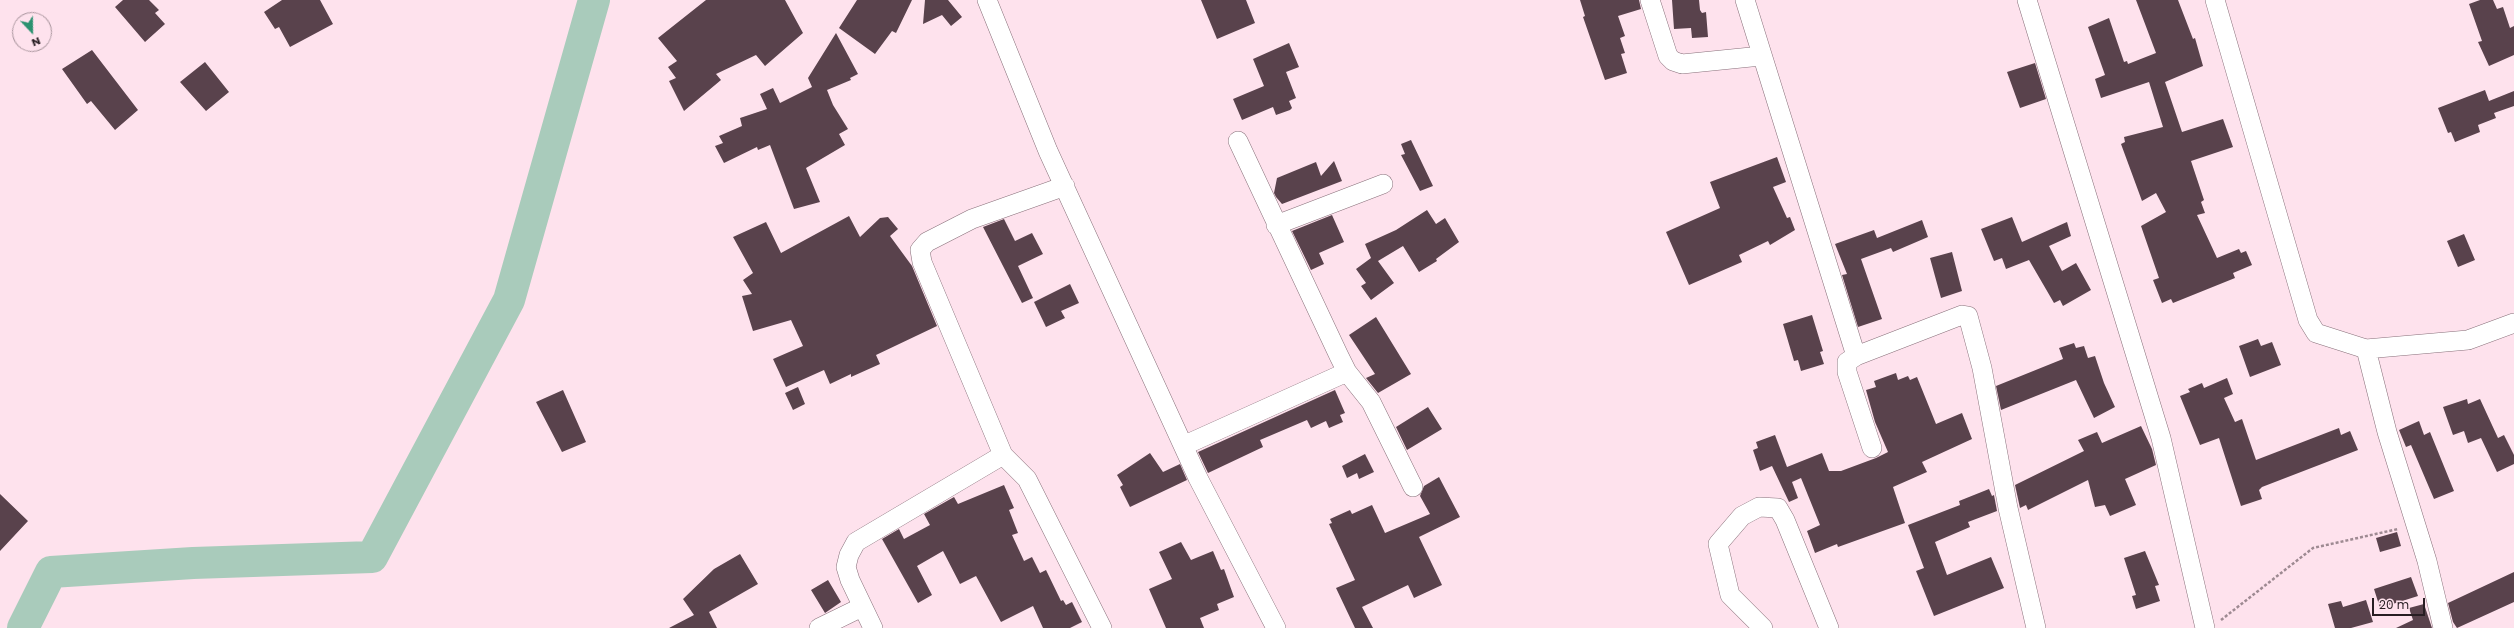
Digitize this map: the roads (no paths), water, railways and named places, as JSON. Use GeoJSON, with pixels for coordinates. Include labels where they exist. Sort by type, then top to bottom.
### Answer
{"type":"FeatureCollection","features":[{"type":"Feature","properties":{"kind":"street"},"geometry":{"type":"LineString","coordinates":[[987,0],[1048,151],[1185,445],[1198,478],[1276,628]]}},
{"type":"Feature","properties":{"kind":"street"},"geometry":{"type":"LineString","coordinates":[[1650,0],[1668,56],[1673,61],[1682,64],[1761,56]]}},
{"type":"Feature","properties":{"kind":"street"},"geometry":{"type":"LineString","coordinates":[[1745,0],[1761,56],[1856,356]]}},
{"type":"Feature","properties":{"kind":"street"},"geometry":{"type":"LineString","coordinates":[[2026,0],[2161,438],[2211,626]]}},
{"type":"Feature","properties":{"kind":"street"},"geometry":{"type":"LineString","coordinates":[[2215,0],[2308,320],[2316,333],[2366,349],[2468,340],[2514,323]]}},
{"type":"Feature","properties":{"kind":"street"},"geometry":{"type":"LineString","coordinates":[[1238,141],[1276,225],[1347,372],[1371,402],[1414,487]]}},
{"type":"Feature","properties":{"kind":"street"},"geometry":{"type":"LineString","coordinates":[[1276,225],[1383,184]]}},
{"type":"Feature","properties":{"kind":"street"},"geometry":{"type":"LineString","coordinates":[[1065,186],[972,220],[927,242],[920,250],[922,262],[1003,455],[1027,479],[1102,628]]}},
{"type":"Feature","properties":{"kind":"street"},"geometry":{"type":"LineString","coordinates":[[1872,448],[1847,372],[1846,362],[1856,356],[1962,315],[1968,316],[1982,368],[2008,508],[2036,628]]}},
{"type":"Feature","properties":{"kind":"street"},"geometry":{"type":"LineString","coordinates":[[2366,349],[2387,432],[2416,525],[2443,628]]}},
{"type":"Feature","properties":{"kind":"street"},"geometry":{"type":"LineString","coordinates":[[1185,445],[1347,372]]}},
{"type":"Feature","properties":{"kind":"street"},"geometry":{"type":"LineString","coordinates":[[873,628],[862,607],[846,567],[849,555],[856,542],[1003,455]]}},
{"type":"Feature","properties":{"kind":"street"},"geometry":{"type":"LineString","coordinates":[[1763,628],[1730,594],[1718,544],[1742,516],[1759,507],[1778,508],[1785,520],[1829,628]]}},
{"type":"Feature","properties":{"kind":"street"},"geometry":{"type":"LineString","coordinates":[[819,628],[862,607]]}},
{"type":"Feature","properties":{"kind":"waterway"},"geometry":{"type":"LineString","coordinates":[[23,628],[51,572],[193,563],[372,557],[509,300],[594,0]]}}]}
